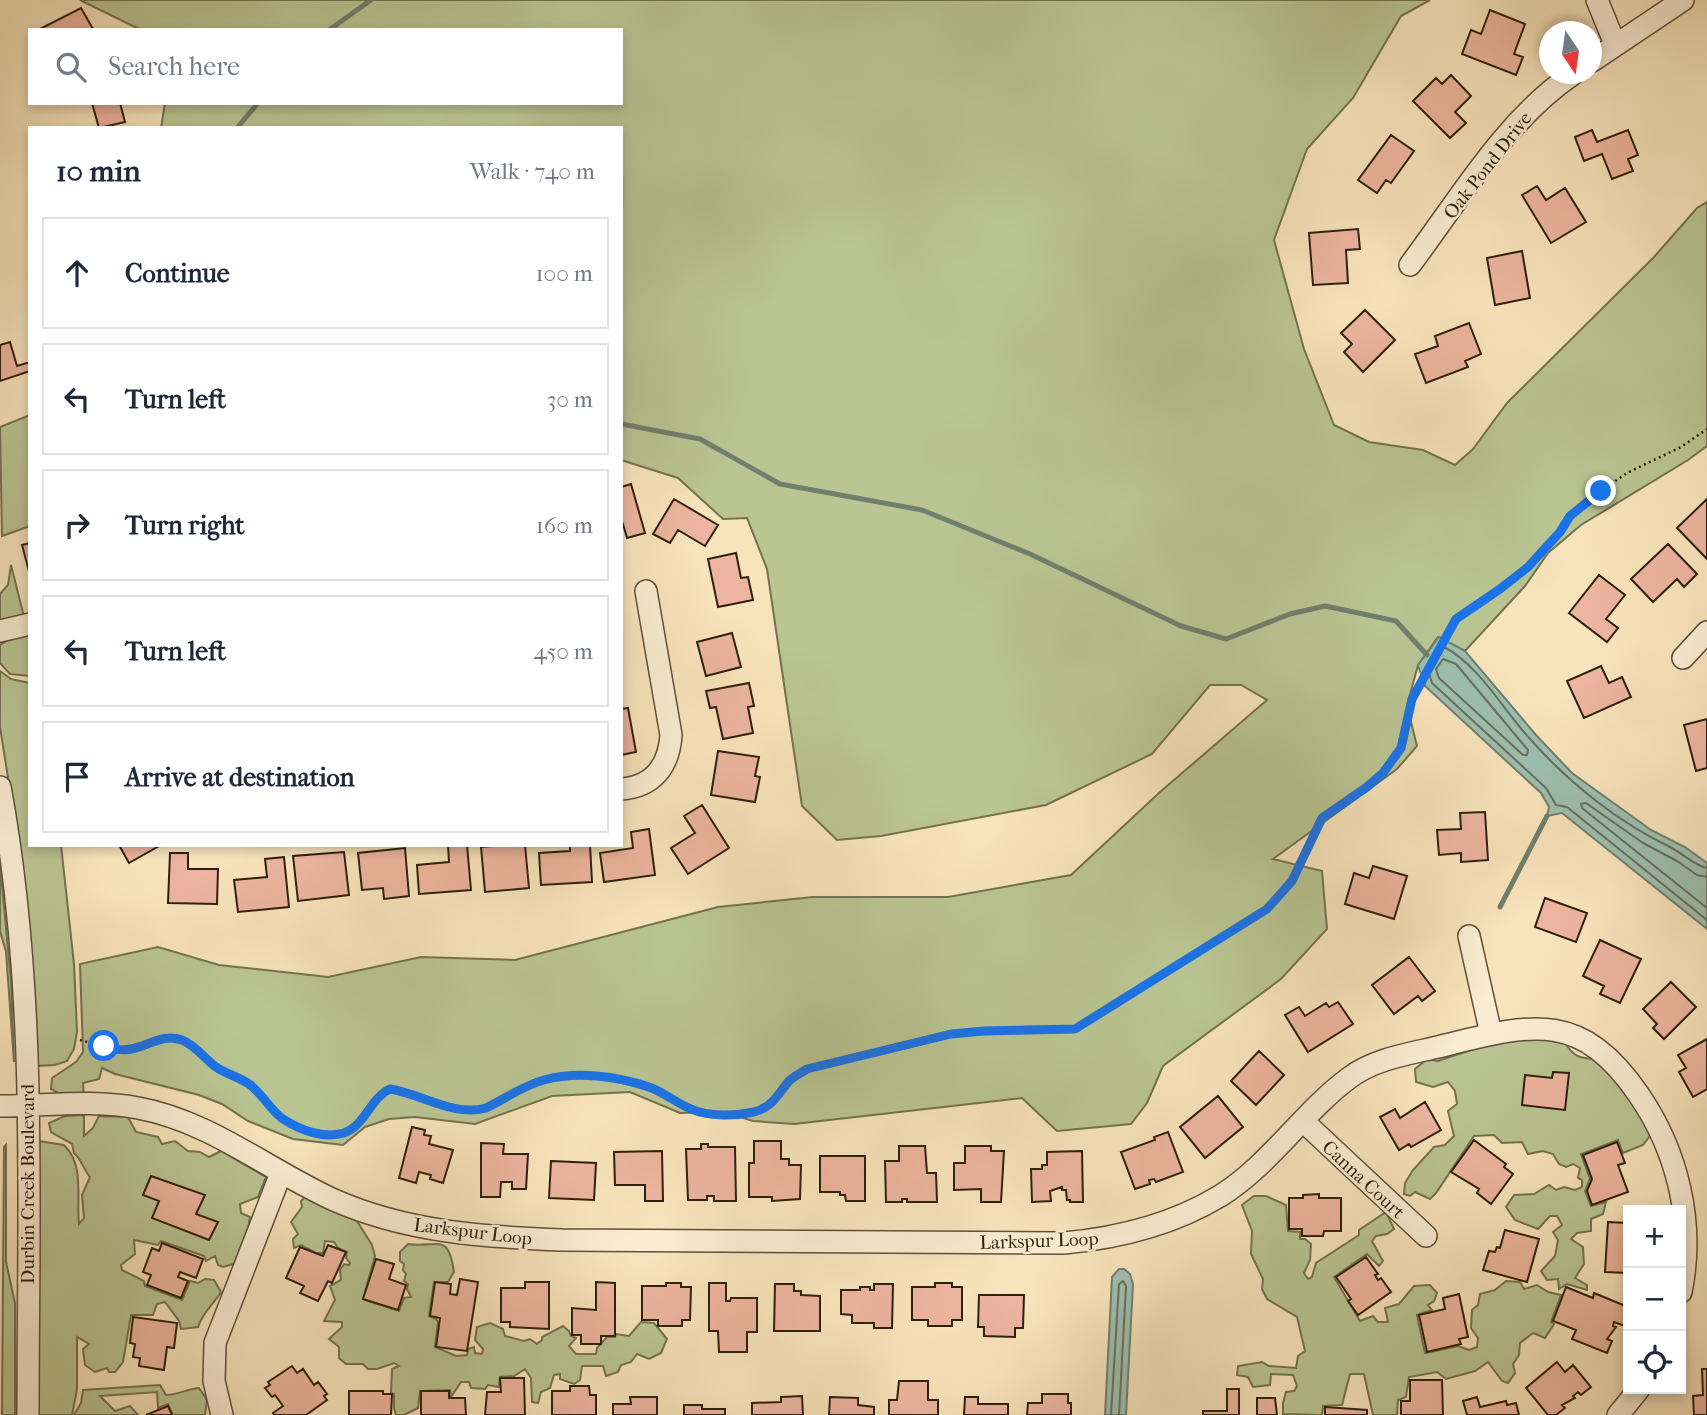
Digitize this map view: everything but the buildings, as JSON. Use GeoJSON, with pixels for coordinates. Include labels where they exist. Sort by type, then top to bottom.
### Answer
{"type":"FeatureCollection","features":[{"type":"Feature","properties":{"kind":"street"},"geometry":{"type":"LineString","coordinates":[[1597,0],[1615,44]]}},
{"type":"Feature","properties":{"kind":"street"},"geometry":{"type":"LineString","coordinates":[[1602,53],[1682,0]]}},
{"type":"Feature","properties":{"kind":"street","name":"Oak Pond Drive"},"geometry":{"type":"LineString","coordinates":[[1410,265],[1519,120],[1559,84]]}},
{"type":"Feature","properties":{"kind":"street"},"geometry":{"type":"LineString","coordinates":[[623,789],[643,785],[655,776],[665,764],[670,750],[671,735],[646,591]]}},
{"type":"Feature","properties":{"kind":"street"},"geometry":{"type":"LineString","coordinates":[[0,631],[28,624]]}},
{"type":"Feature","properties":{"kind":"street"},"geometry":{"type":"LineString","coordinates":[[1683,658],[1707,632]]}},
{"type":"Feature","properties":{"kind":"street","name":"Durbin Creek Boulevard"},"geometry":{"type":"LineString","coordinates":[[0,787],[21,960],[27,1106],[28,1415]]}},
{"type":"Feature","properties":{"kind":"street"},"geometry":{"type":"LineString","coordinates":[[1469,936],[1491,1034]]}},
{"type":"Feature","properties":{"kind":"street","name":"Larkspur Loop"},"geometry":{"type":"LineString","coordinates":[[0,1106],[108,1104],[138,1108],[209,1132],[333,1199],[388,1219],[447,1233],[562,1240],[1064,1243],[1138,1231],[1192,1211],[1221,1195],[1251,1173],[1334,1090],[1351,1076],[1370,1066],[1392,1058],[1491,1034],[1536,1028],[1573,1035],[1597,1047],[1624,1072],[1653,1115],[1667,1142],[1676,1169],[1685,1229],[1684,1268]]}},
{"type":"Feature","properties":{"kind":"street","name":"Canna Court"},"geometry":{"type":"LineString","coordinates":[[1303,1121],[1426,1236]]}},
{"type":"Feature","properties":{"kind":"street"},"geometry":{"type":"LineString","coordinates":[[222,1415],[214,1381],[215,1343],[281,1173]]}},
{"type":"Feature","properties":{"kind":"street"},"geometry":{"type":"LineString","coordinates":[[1618,1415],[1635,1394]]}},
{"type":"Feature","properties":{"kind":"path"},"geometry":{"type":"LineString","coordinates":[[80,1040],[119,1051],[155,1040],[173,1038],[184,1041],[216,1067],[247,1082],[282,1118],[309,1132],[327,1135],[347,1132],[354,1127],[379,1096],[390,1089],[459,1109],[476,1111],[543,1080],[600,1076],[652,1087],[693,1110],[729,1115],[755,1111],[772,1104],[790,1080],[807,1069],[951,1034],[996,1030],[1075,1029],[1267,909],[1292,881],[1322,818],[1383,773],[1401,748],[1412,699],[1446,639],[1448,629],[1456,619],[1528,567],[1560,532],[1570,516],[1601,491],[1627,473],[1681,447],[1707,429]]}},
{"type":"Feature","properties":{"kind":"green space"},"geometry":{"type":"Polygon","coordinates":[[[80,0],[1430,0],[1401,16],[1353,98],[1307,149],[1274,240],[1304,349],[1334,425],[1369,442],[1423,450],[1455,465],[1473,449],[1507,403],[1654,257],[1697,208],[1707,202],[1707,446],[1581,525],[1548,553],[1525,586],[1465,651],[1438,637],[1418,665],[1407,706],[1417,746],[1397,769],[1273,859],[1322,871],[1327,929],[1281,979],[1163,1066],[1147,1103],[1131,1124],[1057,1131],[1022,1098],[794,1124],[753,1121],[724,1112],[680,1113],[630,1092],[552,1096],[475,1124],[415,1117],[389,1119],[365,1127],[343,1145],[293,1139],[248,1121],[222,1104],[199,1095],[115,1074],[102,1068],[99,1079],[83,1083],[84,1097],[62,1095],[51,1089],[52,1078],[76,1062],[83,1052],[80,964],[158,947],[219,965],[328,977],[421,957],[515,960],[718,907],[813,897],[948,897],[1071,875],[1160,792],[1267,700],[1241,685],[1210,685],[1152,754],[1046,805],[881,836],[837,840],[802,806],[767,569],[747,518],[723,519],[678,478],[623,461],[623,126],[161,126],[165,105],[623,105],[623,28],[137,28],[80,0]]]}},
{"type":"Feature","properties":{"kind":"green space"},"geometry":{"type":"Polygon","coordinates":[[[28,416],[28,527],[2,536],[0,427],[28,416]]]}},
{"type":"Feature","properties":{"kind":"green space"},"geometry":{"type":"Polygon","coordinates":[[[11,565],[24,617],[0,620],[0,594],[8,585],[11,565]]]}},
{"type":"Feature","properties":{"kind":"green space"},"geometry":{"type":"Polygon","coordinates":[[[28,634],[28,676],[10,674],[0,663],[0,645],[28,634]]]}},
{"type":"Feature","properties":{"kind":"green space"},"geometry":{"type":"Polygon","coordinates":[[[0,671],[11,679],[28,683],[28,847],[61,847],[74,964],[77,1032],[74,1049],[67,1061],[55,1065],[37,1066],[36,1016],[25,886],[0,727],[0,671]]]}},
{"type":"Feature","properties":{"kind":"green space"},"geometry":{"type":"Polygon","coordinates":[[[0,864],[11,981],[14,1062],[6,952],[0,931],[0,864]]]}},
{"type":"Feature","properties":{"kind":"green space"},"geometry":{"type":"Polygon","coordinates":[[[1531,1037],[1565,1043],[1579,1057],[1601,1063],[1632,1094],[1653,1132],[1643,1145],[1623,1153],[1618,1140],[1581,1154],[1590,1179],[1585,1191],[1591,1206],[1606,1202],[1603,1214],[1591,1219],[1591,1231],[1577,1233],[1571,1239],[1583,1247],[1584,1264],[1575,1278],[1587,1285],[1587,1290],[1567,1284],[1559,1289],[1558,1279],[1547,1280],[1541,1271],[1555,1256],[1558,1240],[1553,1232],[1562,1225],[1557,1216],[1550,1216],[1538,1229],[1515,1220],[1506,1207],[1514,1195],[1534,1194],[1549,1185],[1556,1190],[1564,1187],[1575,1190],[1582,1187],[1582,1180],[1578,1178],[1580,1168],[1573,1164],[1566,1167],[1559,1164],[1553,1154],[1543,1151],[1528,1154],[1522,1142],[1502,1143],[1494,1135],[1474,1136],[1430,1199],[1415,1192],[1410,1196],[1404,1194],[1405,1183],[1413,1170],[1434,1147],[1445,1145],[1454,1136],[1448,1111],[1457,1104],[1455,1091],[1448,1082],[1433,1087],[1416,1082],[1415,1069],[1427,1059],[1438,1061],[1489,1044],[1531,1037]]]}},
{"type":"Feature","properties":{"kind":"green space"},"geometry":{"type":"Polygon","coordinates":[[[84,1115],[84,1136],[93,1128],[99,1116],[128,1117],[136,1132],[158,1137],[162,1144],[175,1141],[188,1151],[200,1152],[209,1157],[221,1151],[266,1177],[258,1197],[240,1204],[241,1213],[250,1217],[247,1235],[234,1264],[223,1267],[218,1265],[215,1256],[206,1261],[204,1256],[161,1241],[158,1245],[134,1240],[135,1254],[121,1265],[122,1270],[144,1281],[145,1286],[182,1300],[190,1281],[198,1283],[205,1279],[214,1280],[221,1292],[198,1327],[181,1329],[179,1321],[165,1302],[157,1304],[153,1315],[131,1315],[123,1362],[115,1372],[109,1372],[107,1368],[95,1372],[85,1365],[83,1349],[89,1344],[77,1337],[77,1390],[72,1415],[37,1415],[38,1141],[64,1145],[71,1153],[77,1172],[79,1224],[84,1218],[82,1195],[90,1177],[74,1153],[72,1144],[51,1132],[49,1123],[65,1116],[84,1115]]]}},
{"type":"Feature","properties":{"kind":"green space"},"geometry":{"type":"Polygon","coordinates":[[[6,1145],[6,1262],[15,1303],[15,1415],[2,1415],[6,1145]]]}},
{"type":"Feature","properties":{"kind":"green space"},"geometry":{"type":"Polygon","coordinates":[[[1254,1196],[1266,1196],[1286,1205],[1288,1231],[1300,1232],[1300,1239],[1311,1244],[1310,1260],[1304,1273],[1308,1279],[1312,1277],[1316,1263],[1359,1235],[1359,1230],[1386,1212],[1394,1229],[1387,1234],[1376,1236],[1372,1241],[1383,1261],[1379,1266],[1367,1254],[1334,1277],[1360,1321],[1373,1316],[1378,1322],[1388,1322],[1385,1308],[1399,1304],[1414,1286],[1430,1285],[1437,1293],[1434,1301],[1428,1305],[1432,1310],[1417,1315],[1425,1353],[1458,1346],[1469,1350],[1477,1347],[1478,1338],[1471,1328],[1472,1310],[1478,1305],[1480,1294],[1495,1290],[1506,1281],[1520,1282],[1524,1289],[1537,1285],[1548,1292],[1561,1295],[1551,1322],[1554,1324],[1545,1338],[1533,1333],[1520,1343],[1519,1355],[1513,1364],[1515,1373],[1508,1383],[1502,1381],[1488,1362],[1475,1371],[1446,1379],[1437,1372],[1409,1377],[1406,1397],[1398,1400],[1397,1415],[1373,1415],[1364,1374],[1350,1374],[1342,1405],[1323,1406],[1322,1415],[1283,1414],[1286,1392],[1294,1391],[1297,1386],[1293,1375],[1271,1374],[1270,1385],[1253,1387],[1248,1377],[1237,1375],[1238,1366],[1262,1362],[1269,1366],[1296,1368],[1298,1356],[1305,1351],[1297,1317],[1267,1299],[1262,1289],[1263,1279],[1251,1254],[1252,1231],[1242,1205],[1254,1196]]]}},
{"type":"Feature","properties":{"kind":"green space"},"geometry":{"type":"Polygon","coordinates":[[[305,1197],[357,1221],[372,1245],[375,1256],[363,1299],[399,1311],[404,1298],[411,1297],[408,1284],[404,1281],[406,1274],[403,1270],[404,1264],[400,1261],[400,1252],[408,1244],[444,1246],[454,1272],[448,1282],[434,1282],[429,1316],[438,1322],[435,1347],[456,1356],[467,1355],[468,1349],[474,1347],[475,1353],[482,1354],[483,1349],[475,1340],[477,1327],[490,1323],[503,1329],[505,1336],[524,1341],[530,1339],[537,1344],[542,1337],[563,1326],[576,1338],[569,1346],[576,1354],[596,1354],[597,1348],[607,1337],[615,1337],[616,1334],[629,1336],[641,1322],[654,1323],[667,1339],[661,1353],[649,1359],[637,1354],[631,1362],[621,1365],[618,1372],[606,1376],[603,1366],[582,1366],[580,1380],[574,1384],[560,1379],[560,1374],[554,1375],[550,1388],[541,1392],[538,1403],[532,1402],[531,1378],[525,1369],[514,1376],[500,1377],[499,1387],[488,1385],[485,1389],[471,1388],[469,1382],[461,1382],[451,1397],[450,1390],[420,1391],[418,1408],[404,1415],[396,1415],[394,1394],[391,1393],[392,1369],[399,1366],[394,1363],[368,1369],[363,1364],[346,1364],[339,1358],[339,1347],[329,1339],[342,1327],[342,1322],[324,1321],[335,1300],[330,1286],[341,1280],[340,1270],[344,1264],[350,1263],[346,1258],[347,1252],[338,1248],[334,1242],[325,1241],[323,1253],[316,1253],[301,1245],[294,1248],[293,1239],[298,1234],[291,1222],[302,1207],[301,1201],[305,1197]]]}},
{"type":"Feature","properties":{"kind":"green space"},"geometry":{"type":"Polygon","coordinates":[[[160,1385],[166,1395],[199,1388],[207,1400],[205,1415],[173,1415],[168,1404],[158,1408],[157,1392],[100,1396],[115,1411],[130,1406],[138,1415],[74,1415],[81,1403],[83,1390],[160,1385]]]}},
{"type":"Feature","properties":{"kind":"water"},"geometry":{"type":"Polygon","coordinates":[[[1439,637],[1465,651],[1572,773],[1651,830],[1685,847],[1707,863],[1707,929],[1562,813],[1547,816],[1549,807],[1541,793],[1425,686],[1418,665],[1439,637]]]}},
{"type":"Feature","properties":{"kind":"water"},"geometry":{"type":"Polygon","coordinates":[[[1119,1269],[1130,1274],[1133,1284],[1126,1415],[1105,1415],[1112,1277],[1119,1269]]]}},
{"type":"Feature","properties":{"kind":"waterway"},"geometry":{"type":"LineString","coordinates":[[332,28],[371,0]]}},
{"type":"Feature","properties":{"kind":"waterway"},"geometry":{"type":"LineString","coordinates":[[239,126],[256,105]]}},
{"type":"Feature","properties":{"kind":"waterway"},"geometry":{"type":"LineString","coordinates":[[623,424],[700,439],[780,484],[922,510],[1030,554],[1181,626],[1226,639],[1290,614],[1325,606],[1396,621],[1427,655]]}},
{"type":"Feature","properties":{"kind":"waterway"},"geometry":{"type":"LineString","coordinates":[[1500,907],[1547,816]]}},
{"type":"Feature","properties":{"kind":"route"},"geometry":{"type":"LineString","coordinates":[[104,1046],[119,1051],[130,1050],[155,1040],[173,1038],[184,1041],[216,1067],[247,1082],[282,1118],[309,1132],[327,1135],[347,1132],[354,1127],[379,1096],[390,1089],[459,1109],[476,1111],[543,1080],[600,1076],[652,1087],[693,1110],[729,1115],[755,1111],[772,1104],[790,1080],[807,1069],[921,1040],[984,1031],[1075,1029],[1267,909],[1292,881],[1322,818],[1383,773],[1401,748],[1412,699],[1446,639],[1448,629],[1456,619],[1528,567],[1560,532],[1570,516],[1601,491]]}}]}
